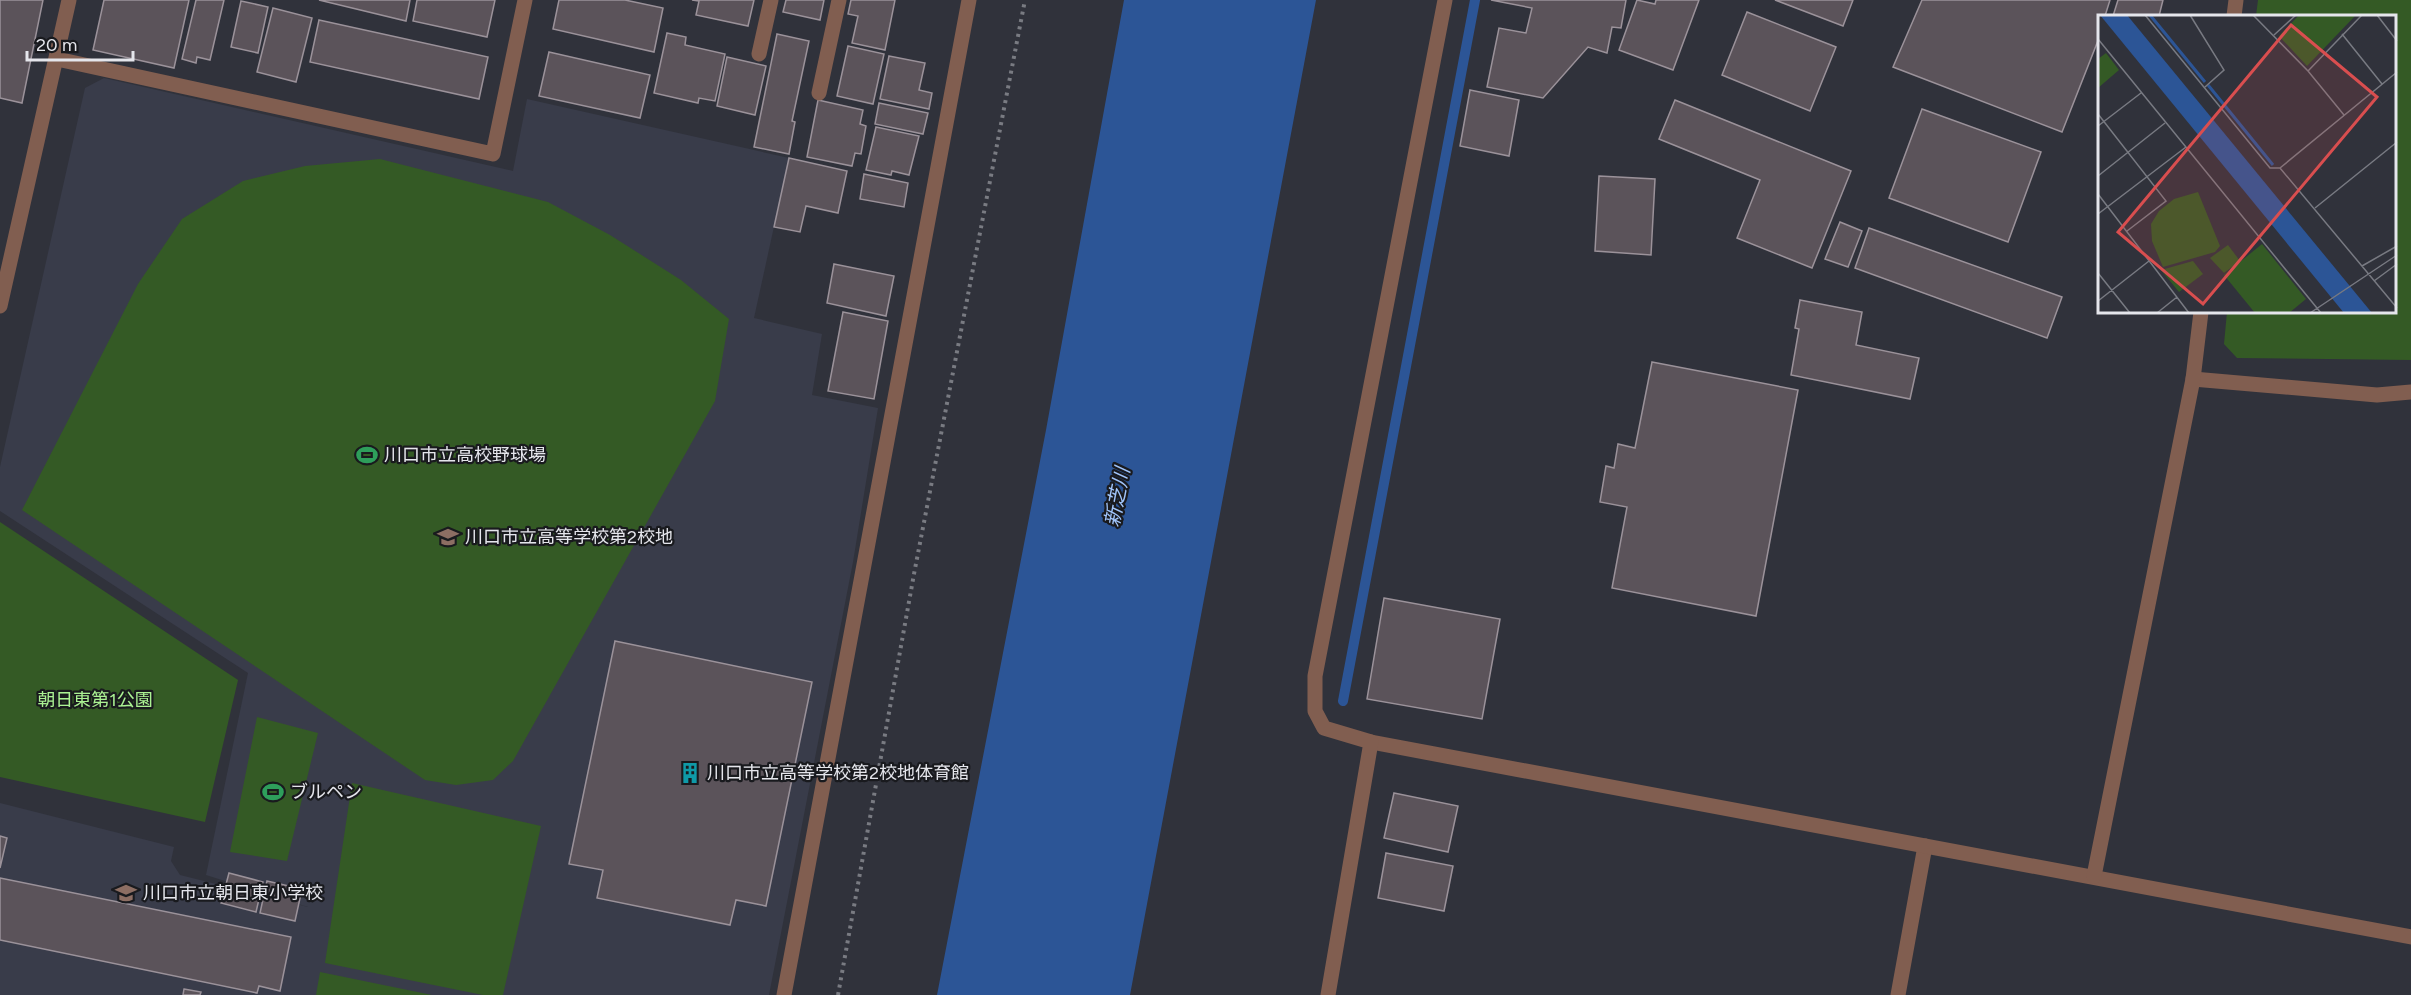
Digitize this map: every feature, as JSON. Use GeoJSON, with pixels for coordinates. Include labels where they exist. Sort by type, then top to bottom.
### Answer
{"type":"FeatureCollection","features":[{"type":"Feature","properties":{"kind":"street"},"geometry":{"type":"LineString","coordinates":[[0,306],[69,0]]}},
{"type":"Feature","properties":{"kind":"street"},"geometry":{"type":"LineString","coordinates":[[57,59],[493,154],[525,0]]}},
{"type":"Feature","properties":{"kind":"street"},"geometry":{"type":"LineString","coordinates":[[759,54],[771,0]]}},
{"type":"Feature","properties":{"kind":"street"},"geometry":{"type":"LineString","coordinates":[[819,93],[839,0]]}},
{"type":"Feature","properties":{"kind":"street"},"geometry":{"type":"LineString","coordinates":[[784,995],[969,0]]}},
{"type":"Feature","properties":{"kind":"street"},"geometry":{"type":"LineString","coordinates":[[1445,0],[1315,676],[1315,711],[1324,728],[1371,742],[2411,937]]}},
{"type":"Feature","properties":{"kind":"street"},"geometry":{"type":"LineString","coordinates":[[2234,15],[2236,0]]}},
{"type":"Feature","properties":{"kind":"street"},"geometry":{"type":"LineString","coordinates":[[2094,876],[2193,378],[2201,314]]}},
{"type":"Feature","properties":{"kind":"street"},"geometry":{"type":"LineString","coordinates":[[2193,378],[2377,395],[2411,392]]}},
{"type":"Feature","properties":{"kind":"street"},"geometry":{"type":"LineString","coordinates":[[1328,995],[1371,742]]}},
{"type":"Feature","properties":{"kind":"street"},"geometry":{"type":"LineString","coordinates":[[1898,995],[1925,846]]}},
{"type":"Feature","properties":{"kind":"path"},"geometry":{"type":"LineString","coordinates":[[838,995],[914,574],[1024,0]]}},
{"type":"Feature","properties":{"kind":"shaded area","name":"川口市立高等学校第2校地"},"geometry":{"type":"Polygon","coordinates":[[[104,78],[513,171],[527,99],[789,158],[754,318],[822,334],[812,395],[878,408],[853,562],[769,995],[0,995],[0,803],[174,847],[171,861],[180,875],[308,907],[206,875],[248,673],[0,511],[0,467],[85,88],[104,78]]]}},
{"type":"Feature","properties":{"kind":"green space"},"geometry":{"type":"Polygon","coordinates":[[[2258,0],[2411,0],[2411,360],[2237,358],[2224,344],[2227,314],[2396,314],[2396,15],[2256,15],[2258,0]]]}},
{"type":"Feature","properties":{"kind":"green space","name":"川口市立高校野球場"},"geometry":{"type":"Polygon","coordinates":[[[380,159],[548,202],[610,235],[681,280],[729,319],[715,401],[513,761],[493,780],[456,785],[425,780],[22,510],[138,284],[182,219],[243,181],[305,166],[380,159]]]}},
{"type":"Feature","properties":{"kind":"green space","name":"朝日東第1公園"},"geometry":{"type":"Polygon","coordinates":[[[0,522],[238,680],[205,822],[0,777],[0,522]]]}},
{"type":"Feature","properties":{"kind":"green space","name":"ブルペン"},"geometry":{"type":"Polygon","coordinates":[[[257,717],[318,733],[287,861],[230,852],[257,717]]]}},
{"type":"Feature","properties":{"kind":"green space"},"geometry":{"type":"Polygon","coordinates":[[[352,783],[541,826],[503,995],[483,995],[325,963],[352,783]]]}},
{"type":"Feature","properties":{"kind":"green space"},"geometry":{"type":"Polygon","coordinates":[[[320,972],[432,995],[316,995],[320,972]]]}},
{"type":"Feature","properties":{"kind":"water","name":"新芝川"},"geometry":{"type":"Polygon","coordinates":[[[1124,0],[1316,0],[1130,995],[937,995],[1046,430],[1124,0]]]}},
{"type":"Feature","properties":{"kind":"building"},"geometry":{"type":"Polygon","coordinates":[[[0,0],[43,0],[22,103],[0,98],[0,0]]]}},
{"type":"Feature","properties":{"kind":"building"},"geometry":{"type":"Polygon","coordinates":[[[104,0],[189,0],[174,68],[93,50],[104,0]]]}},
{"type":"Feature","properties":{"kind":"building"},"geometry":{"type":"Polygon","coordinates":[[[196,0],[224,0],[210,60],[197,57],[196,63],[182,59],[196,0]]]}},
{"type":"Feature","properties":{"kind":"building"},"geometry":{"type":"Polygon","coordinates":[[[319,0],[410,0],[406,21],[319,0]]]}},
{"type":"Feature","properties":{"kind":"building"},"geometry":{"type":"Polygon","coordinates":[[[417,0],[495,0],[487,37],[413,21],[417,0]]]}},
{"type":"Feature","properties":{"kind":"building"},"geometry":{"type":"Polygon","coordinates":[[[559,0],[625,0],[663,8],[654,52],[553,29],[559,0]]]}},
{"type":"Feature","properties":{"kind":"building"},"geometry":{"type":"Polygon","coordinates":[[[692,0],[754,0],[748,26],[696,15],[699,1],[692,0]]]}},
{"type":"Feature","properties":{"kind":"building"},"geometry":{"type":"Polygon","coordinates":[[[786,0],[824,0],[820,20],[783,12],[786,0]]]}},
{"type":"Feature","properties":{"kind":"building"},"geometry":{"type":"Polygon","coordinates":[[[851,0],[895,0],[885,50],[852,43],[858,16],[848,14],[851,0]]]}},
{"type":"Feature","properties":{"kind":"building"},"geometry":{"type":"Polygon","coordinates":[[[1491,0],[1626,0],[1621,28],[1612,27],[1607,53],[1588,47],[1543,98],[1487,87],[1499,28],[1526,33],[1532,8],[1491,0]]]}},
{"type":"Feature","properties":{"kind":"building"},"geometry":{"type":"Polygon","coordinates":[[[1637,0],[1655,4],[1656,0],[1699,0],[1673,70],[1619,50],[1637,0]]]}},
{"type":"Feature","properties":{"kind":"building"},"geometry":{"type":"Polygon","coordinates":[[[1775,0],[1853,0],[1843,26],[1775,0]]]}},
{"type":"Feature","properties":{"kind":"building"},"geometry":{"type":"Polygon","coordinates":[[[1922,0],[2110,0],[2105,15],[2098,15],[2098,41],[2062,132],[1893,67],[1922,0]]]}},
{"type":"Feature","properties":{"kind":"building"},"geometry":{"type":"Polygon","coordinates":[[[2118,0],[2163,0],[2159,15],[2113,15],[2118,0]]]}},
{"type":"Feature","properties":{"kind":"building"},"geometry":{"type":"Polygon","coordinates":[[[241,1],[268,7],[258,53],[231,47],[241,1]]]}},
{"type":"Feature","properties":{"kind":"building"},"geometry":{"type":"Polygon","coordinates":[[[273,8],[312,18],[296,82],[257,72],[273,8]]]}},
{"type":"Feature","properties":{"kind":"building"},"geometry":{"type":"Polygon","coordinates":[[[1747,12],[1836,47],[1810,111],[1722,75],[1747,12]]]}},
{"type":"Feature","properties":{"kind":"building"},"geometry":{"type":"Polygon","coordinates":[[[319,20],[488,57],[479,99],[310,62],[319,20]]]}},
{"type":"Feature","properties":{"kind":"building"},"geometry":{"type":"Polygon","coordinates":[[[667,33],[686,37],[685,45],[725,54],[715,101],[699,98],[698,103],[654,93],[667,33]]]}},
{"type":"Feature","properties":{"kind":"building"},"geometry":{"type":"Polygon","coordinates":[[[777,34],[809,41],[792,121],[795,122],[789,154],[754,147],[777,34]]]}},
{"type":"Feature","properties":{"kind":"building"},"geometry":{"type":"Polygon","coordinates":[[[848,46],[884,54],[873,104],[837,96],[848,46]]]}},
{"type":"Feature","properties":{"kind":"building"},"geometry":{"type":"Polygon","coordinates":[[[549,52],[650,75],[640,118],[539,96],[549,52]]]}},
{"type":"Feature","properties":{"kind":"building"},"geometry":{"type":"Polygon","coordinates":[[[889,56],[925,63],[919,90],[932,93],[929,109],[880,99],[889,56]]]}},
{"type":"Feature","properties":{"kind":"building"},"geometry":{"type":"Polygon","coordinates":[[[727,57],[766,66],[755,115],[717,106],[727,57]]]}},
{"type":"Feature","properties":{"kind":"building"},"geometry":{"type":"Polygon","coordinates":[[[1470,90],[1519,100],[1509,156],[1460,146],[1470,90]]]}},
{"type":"Feature","properties":{"kind":"building"},"geometry":{"type":"Polygon","coordinates":[[[818,100],[863,110],[860,124],[866,126],[861,154],[855,153],[852,166],[807,157],[818,100]]]}},
{"type":"Feature","properties":{"kind":"building"},"geometry":{"type":"Polygon","coordinates":[[[1675,100],[1851,171],[1812,268],[1737,238],[1760,180],[1659,139],[1675,100]]]}},
{"type":"Feature","properties":{"kind":"building"},"geometry":{"type":"Polygon","coordinates":[[[879,103],[928,113],[923,134],[875,124],[879,103]]]}},
{"type":"Feature","properties":{"kind":"building"},"geometry":{"type":"Polygon","coordinates":[[[1922,109],[2041,152],[2008,242],[1889,198],[1922,109]]]}},
{"type":"Feature","properties":{"kind":"building"},"geometry":{"type":"Polygon","coordinates":[[[876,127],[919,136],[909,175],[892,171],[891,175],[866,170],[876,127]]]}},
{"type":"Feature","properties":{"kind":"building"},"geometry":{"type":"Polygon","coordinates":[[[789,158],[847,171],[838,213],[806,206],[800,232],[774,227],[789,158]]]}},
{"type":"Feature","properties":{"kind":"building"},"geometry":{"type":"Polygon","coordinates":[[[864,174],[908,183],[904,207],[860,199],[864,174]]]}},
{"type":"Feature","properties":{"kind":"building"},"geometry":{"type":"Polygon","coordinates":[[[1599,176],[1655,179],[1651,255],[1595,251],[1599,176]]]}},
{"type":"Feature","properties":{"kind":"building"},"geometry":{"type":"Polygon","coordinates":[[[1840,222],[1862,231],[1848,267],[1825,259],[1840,222]]]}},
{"type":"Feature","properties":{"kind":"building"},"geometry":{"type":"Polygon","coordinates":[[[1869,228],[2062,297],[2047,338],[1855,268],[1869,228]]]}},
{"type":"Feature","properties":{"kind":"building"},"geometry":{"type":"Polygon","coordinates":[[[834,264],[894,276],[886,316],[827,303],[834,264]]]}},
{"type":"Feature","properties":{"kind":"building"},"geometry":{"type":"Polygon","coordinates":[[[1800,300],[1862,312],[1856,345],[1919,358],[1910,399],[1791,375],[1799,329],[1795,328],[1800,300]]]}},
{"type":"Feature","properties":{"kind":"building"},"geometry":{"type":"Polygon","coordinates":[[[843,312],[888,321],[874,399],[828,391],[843,312]]]}},
{"type":"Feature","properties":{"kind":"building"},"geometry":{"type":"Polygon","coordinates":[[[1652,362],[1798,390],[1756,616],[1612,588],[1627,507],[1600,502],[1606,466],[1614,468],[1618,444],[1635,448],[1652,362]]]}},
{"type":"Feature","properties":{"kind":"building"},"geometry":{"type":"Polygon","coordinates":[[[1384,598],[1500,619],[1482,719],[1367,699],[1384,598]]]}},
{"type":"Feature","properties":{"kind":"building","name":"川口市立高等学校第2校地体育館"},"geometry":{"type":"Polygon","coordinates":[[[615,641],[812,682],[766,906],[736,900],[730,925],[597,898],[603,870],[569,864],[615,641]]]}},
{"type":"Feature","properties":{"kind":"building"},"geometry":{"type":"Polygon","coordinates":[[[1394,793],[1458,806],[1448,852],[1384,838],[1394,793]]]}},
{"type":"Feature","properties":{"kind":"building"},"geometry":{"type":"Polygon","coordinates":[[[0,836],[7,838],[0,868],[0,836]]]}},
{"type":"Feature","properties":{"kind":"building"},"geometry":{"type":"Polygon","coordinates":[[[1386,853],[1453,866],[1444,911],[1378,898],[1386,853]]]}},
{"type":"Feature","properties":{"kind":"building"},"geometry":{"type":"Polygon","coordinates":[[[229,873],[263,882],[256,912],[221,903],[229,873]]]}},
{"type":"Feature","properties":{"kind":"building"},"geometry":{"type":"Polygon","coordinates":[[[0,878],[291,937],[280,991],[259,986],[257,993],[0,940],[0,878]]]}},
{"type":"Feature","properties":{"kind":"building"},"geometry":{"type":"Polygon","coordinates":[[[267,881],[302,889],[295,921],[260,913],[267,881]]]}},
{"type":"Feature","properties":{"kind":"building"},"geometry":{"type":"Polygon","coordinates":[[[184,989],[201,992],[200,995],[183,995],[184,989]]]}},
{"type":"Feature","properties":{"kind":"waterway"},"geometry":{"type":"LineString","coordinates":[[1343,701],[1475,0]]}},
{"type":"Feature","properties":{"kind":"place","name":"川口市立高校野球場"},"geometry":{"type":"Point","coordinates":[367,455]}},
{"type":"Feature","properties":{"kind":"place","name":"川口市立高等学校第2校地"},"geometry":{"type":"Point","coordinates":[448,537]}},
{"type":"Feature","properties":{"kind":"place","name":"川口市立高等学校第2校地体育館"},"geometry":{"type":"Point","coordinates":[690,773]}},
{"type":"Feature","properties":{"kind":"place","name":"ブルペン"},"geometry":{"type":"Point","coordinates":[273,792]}},
{"type":"Feature","properties":{"kind":"place","name":"川口市立朝日東小学校"},"geometry":{"type":"Point","coordinates":[126,893]}}]}
